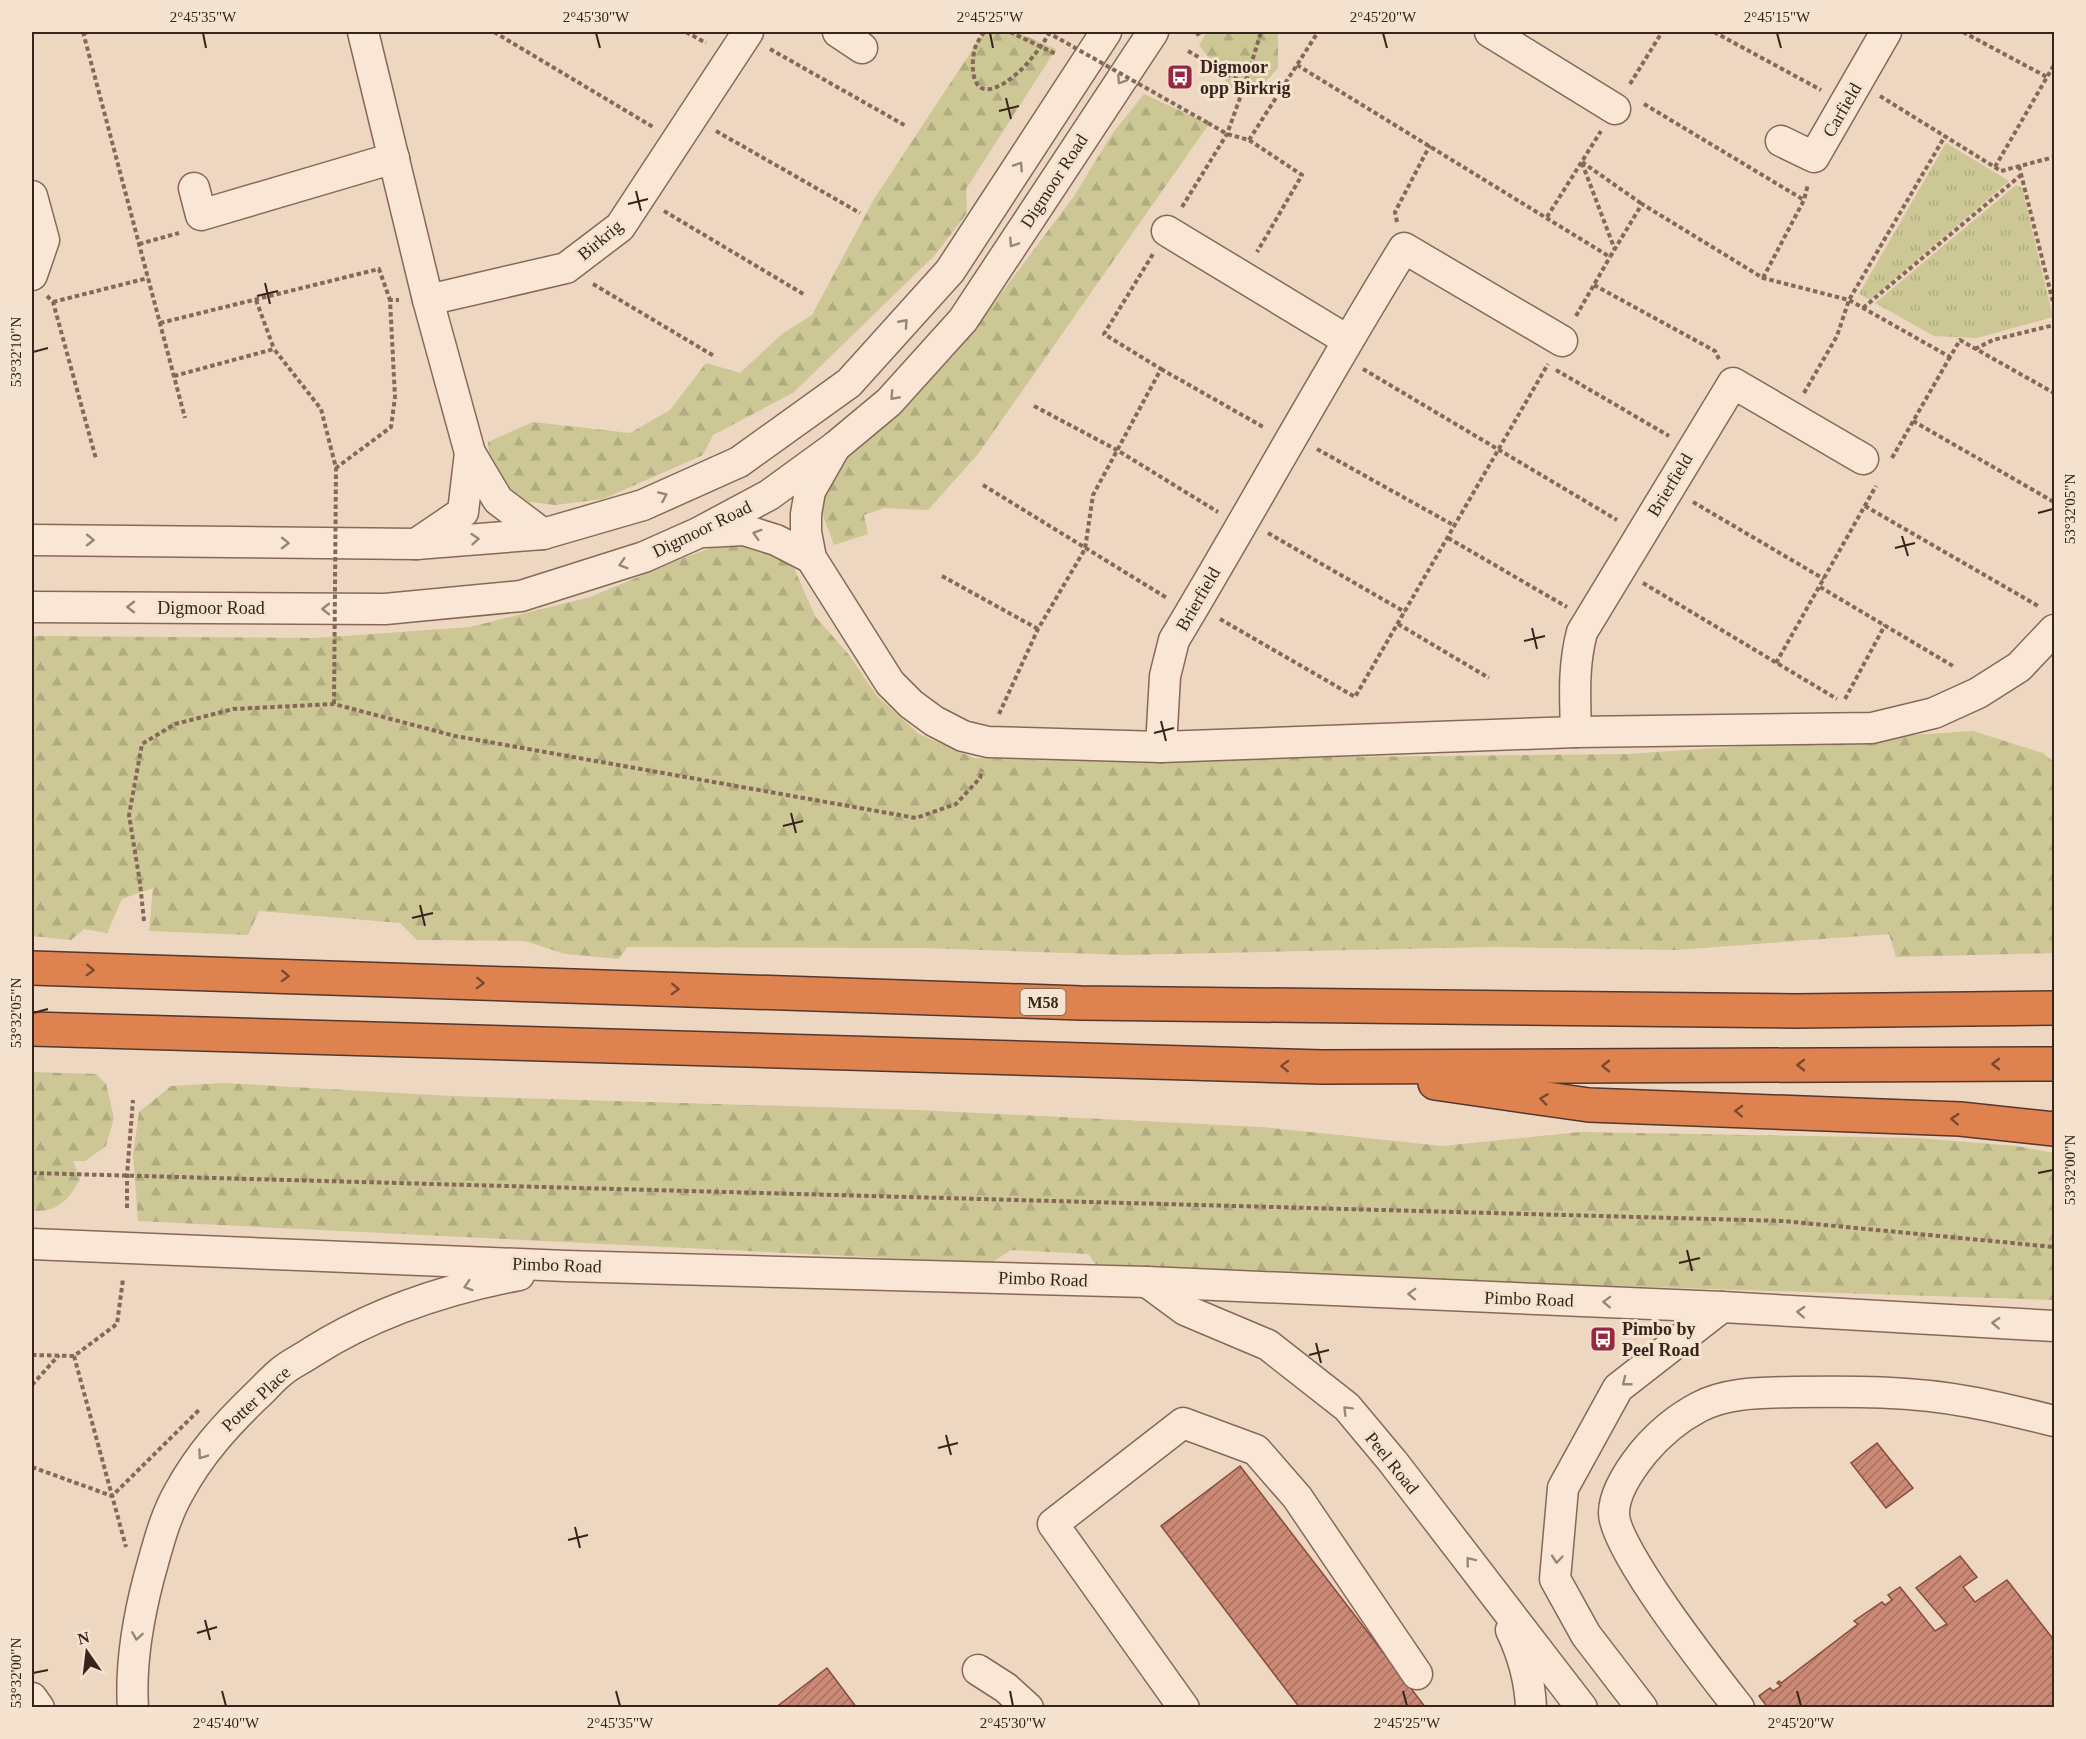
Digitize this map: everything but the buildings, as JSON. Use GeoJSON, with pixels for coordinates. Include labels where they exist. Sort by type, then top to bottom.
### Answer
{"type":"FeatureCollection","features":[{"type":"Feature","properties":{"kind":"highway","name":"M58"},"geometry":{"type":"LineString","coordinates":[[32,968],[1081,1003],[1783,1011],[2055,1008]]}},
{"type":"Feature","properties":{"kind":"highway"},"geometry":{"type":"LineString","coordinates":[[32,1029],[1322,1067],[2055,1064]]}},
{"type":"Feature","properties":{"kind":"highway"},"geometry":{"type":"LineString","coordinates":[[1322,1067],[1589,1105],[1960,1119],[2055,1129]]}},
{"type":"Feature","properties":{"kind":"street"},"geometry":{"type":"LineString","coordinates":[[363,32],[429,300],[470,453],[498,500],[543,534]]}},
{"type":"Feature","properties":{"kind":"street"},"geometry":{"type":"LineString","coordinates":[[32,540],[416,544],[543,534],[643,505],[739,462],[849,383],[950,271],[1106,32]]}},
{"type":"Feature","properties":{"kind":"street","name":"Digmoor Road"},"geometry":{"type":"LineString","coordinates":[[32,607],[385,609],[521,596],[644,557],[698,533],[769,495],[835,447],[889,402],[963,320],[1153,32]]}},
{"type":"Feature","properties":{"kind":"street"},"geometry":{"type":"LineString","coordinates":[[1490,32],[1625,104]]}},
{"type":"Feature","properties":{"kind":"street","name":"Carfield"},"geometry":{"type":"LineString","coordinates":[[1781,141],[1815,157],[1886,32]]}},
{"type":"Feature","properties":{"kind":"street","name":"Birkrig"},"geometry":{"type":"LineString","coordinates":[[429,300],[566,268],[620,227],[747,33]]}},
{"type":"Feature","properties":{"kind":"street"},"geometry":{"type":"LineString","coordinates":[[198,202],[394,158]]}},
{"type":"Feature","properties":{"kind":"street"},"geometry":{"type":"LineString","coordinates":[[32,196],[44,240],[39,285]]}},
{"type":"Feature","properties":{"kind":"street"},"geometry":{"type":"LineString","coordinates":[[1167,231],[1243,276],[1343,347]]}},
{"type":"Feature","properties":{"kind":"street"},"geometry":{"type":"LineString","coordinates":[[1404,248],[1555,353]]}},
{"type":"Feature","properties":{"kind":"street","name":"Brierfield"},"geometry":{"type":"LineString","coordinates":[[1161,747],[1165,676],[1174,640],[1343,347],[1404,248]]}},
{"type":"Feature","properties":{"kind":"street"},"geometry":{"type":"LineString","coordinates":[[1733,382],[1877,468]]}},
{"type":"Feature","properties":{"kind":"street","name":"Brierfield"},"geometry":{"type":"LineString","coordinates":[[1576,732],[1574,673],[1582,632],[1733,382]]}},
{"type":"Feature","properties":{"kind":"street"},"geometry":{"type":"LineString","coordinates":[[835,447],[810,491],[806,523],[811,558],[890,683],[911,704],[934,721],[963,736],[988,742],[1161,747],[1576,732],[1872,728],[1934,714],[1978,693],[2019,667],[2050,620]]}},
{"type":"Feature","properties":{"kind":"street"},"geometry":{"type":"LineString","coordinates":[[416,544],[463,512],[470,453]]}},
{"type":"Feature","properties":{"kind":"street"},"geometry":{"type":"LineString","coordinates":[[698,533],[744,530],[776,540],[811,558]]}},
{"type":"Feature","properties":{"kind":"street","name":"Pimbo Road"},"geometry":{"type":"LineString","coordinates":[[32,1244],[566,1266],[1147,1282],[1722,1307],[2055,1326]]}},
{"type":"Feature","properties":{"kind":"street","name":"Potter Place"},"geometry":{"type":"LineString","coordinates":[[133,1707],[135,1645],[142,1603],[159,1539],[178,1493],[204,1451],[242,1409],[282,1371],[329,1341],[371,1319],[425,1299],[482,1282],[566,1266]]}},
{"type":"Feature","properties":{"kind":"street","name":"Peel Road"},"geometry":{"type":"LineString","coordinates":[[1147,1282],[1185,1310],[1268,1345],[1347,1407],[1393,1462],[1582,1707]]}},
{"type":"Feature","properties":{"kind":"street"},"geometry":{"type":"LineString","coordinates":[[1642,1707],[1586,1635],[1555,1579],[1563,1488],[1618,1388],[1722,1307]]}},
{"type":"Feature","properties":{"kind":"street"},"geometry":{"type":"LineString","coordinates":[[1739,1707],[1654,1592],[1620,1536],[1614,1514],[1620,1491],[1634,1464],[1653,1441],[1700,1406],[1734,1396],[1778,1392],[1882,1392],[1970,1401],[2055,1421]]}},
{"type":"Feature","properties":{"kind":"street"},"geometry":{"type":"LineString","coordinates":[[1184,1707],[1053,1524],[1183,1423],[1256,1450],[1297,1497],[1417,1674]]}},
{"type":"Feature","properties":{"kind":"street"},"geometry":{"type":"LineString","coordinates":[[1490,1588],[1522,1653],[1531,1707]]}},
{"type":"Feature","properties":{"kind":"street"},"geometry":{"type":"LineString","coordinates":[[978,1670],[1006,1688],[1028,1707]]}},
{"type":"Feature","properties":{"kind":"street"},"geometry":{"type":"LineString","coordinates":[[32,1698],[39,1707]]}},
{"type":"Feature","properties":{"kind":"path"},"geometry":{"type":"LineString","coordinates":[[89,32],[83,32],[185,418]]}},
{"type":"Feature","properties":{"kind":"path"},"geometry":{"type":"LineString","coordinates":[[494,32],[684,129],[860,213]]}},
{"type":"Feature","properties":{"kind":"path"},"geometry":{"type":"LineString","coordinates":[[984,32],[975,47],[972,73],[976,83],[982,89],[1002,84],[1023,67],[1041,47],[1048,32],[1227,134],[1249,140],[1302,175],[1243,276]]}},
{"type":"Feature","properties":{"kind":"path"},"geometry":{"type":"LineString","coordinates":[[1010,32],[1056,54]]}},
{"type":"Feature","properties":{"kind":"path"},"geometry":{"type":"LineString","coordinates":[[1196,34],[1201,32]]}},
{"type":"Feature","properties":{"kind":"path"},"geometry":{"type":"LineString","coordinates":[[1261,32],[1227,134],[1104,334],[1161,369],[1455,526]]}},
{"type":"Feature","properties":{"kind":"path"},"geometry":{"type":"LineString","coordinates":[[1249,140],[1318,32]]}},
{"type":"Feature","properties":{"kind":"path"},"geometry":{"type":"LineString","coordinates":[[1714,32],[1945,136],[2001,171],[2055,157]]}},
{"type":"Feature","properties":{"kind":"path"},"geometry":{"type":"LineString","coordinates":[[1963,32],[2047,77]]}},
{"type":"Feature","properties":{"kind":"path"},"geometry":{"type":"LineString","coordinates":[[747,33],[906,126]]}},
{"type":"Feature","properties":{"kind":"path"},"geometry":{"type":"LineString","coordinates":[[1188,51],[1245,84]]}},
{"type":"Feature","properties":{"kind":"path"},"geometry":{"type":"LineString","coordinates":[[1297,65],[1610,257]]}},
{"type":"Feature","properties":{"kind":"path"},"geometry":{"type":"LineString","coordinates":[[1995,167],[2055,65]]}},
{"type":"Feature","properties":{"kind":"path"},"geometry":{"type":"LineString","coordinates":[[1625,104],[1804,200]]}},
{"type":"Feature","properties":{"kind":"path"},"geometry":{"type":"LineString","coordinates":[[1791,417],[1837,336],[1848,300],[1945,136]]}},
{"type":"Feature","properties":{"kind":"path"},"geometry":{"type":"LineString","coordinates":[[1404,248],[1395,212],[1430,145]]}},
{"type":"Feature","properties":{"kind":"path"},"geometry":{"type":"LineString","coordinates":[[1763,278],[1804,200],[1815,157]]}},
{"type":"Feature","properties":{"kind":"path"},"geometry":{"type":"LineString","coordinates":[[1615,250],[1582,162],[1642,204],[1763,278],[1848,300],[1950,357]]}},
{"type":"Feature","properties":{"kind":"path"},"geometry":{"type":"LineString","coordinates":[[2019,166],[2055,306]]}},
{"type":"Feature","properties":{"kind":"path"},"geometry":{"type":"LineString","coordinates":[[1863,308],[2021,175]]}},
{"type":"Feature","properties":{"kind":"path"},"geometry":{"type":"LineString","coordinates":[[640,197],[805,295]]}},
{"type":"Feature","properties":{"kind":"path"},"geometry":{"type":"LineString","coordinates":[[139,244],[181,232],[198,202]]}},
{"type":"Feature","properties":{"kind":"path"},"geometry":{"type":"LineString","coordinates":[[983,485],[1085,549],[1355,697],[1642,204]]}},
{"type":"Feature","properties":{"kind":"path"},"geometry":{"type":"LineString","coordinates":[[566,268],[714,356]]}},
{"type":"Feature","properties":{"kind":"path"},"geometry":{"type":"LineString","coordinates":[[160,323],[379,269],[390,300],[395,397],[391,427],[336,468]]}},
{"type":"Feature","properties":{"kind":"path"},"geometry":{"type":"LineString","coordinates":[[53,302],[148,278]]}},
{"type":"Feature","properties":{"kind":"path"},"geometry":{"type":"LineString","coordinates":[[39,285],[53,302],[96,459]]}},
{"type":"Feature","properties":{"kind":"path"},"geometry":{"type":"LineString","coordinates":[[1594,285],[1715,351],[1733,382]]}},
{"type":"Feature","properties":{"kind":"path"},"geometry":{"type":"LineString","coordinates":[[256,300],[274,349],[321,409],[336,468],[334,704]]}},
{"type":"Feature","properties":{"kind":"path"},"geometry":{"type":"LineString","coordinates":[[390,300],[429,300]]}},
{"type":"Feature","properties":{"kind":"path"},"geometry":{"type":"LineString","coordinates":[[1975,349],[1993,340],[2055,325]]}},
{"type":"Feature","properties":{"kind":"path"},"geometry":{"type":"LineString","coordinates":[[1776,663],[1865,506],[1877,468],[1913,421],[1960,340],[2055,393]]}},
{"type":"Feature","properties":{"kind":"path"},"geometry":{"type":"LineString","coordinates":[[1343,347],[1499,449],[1641,534]]}},
{"type":"Feature","properties":{"kind":"path"},"geometry":{"type":"LineString","coordinates":[[174,376],[274,349]]}},
{"type":"Feature","properties":{"kind":"path"},"geometry":{"type":"LineString","coordinates":[[1555,353],[1692,449]]}},
{"type":"Feature","properties":{"kind":"path"},"geometry":{"type":"LineString","coordinates":[[144,921],[129,815],[142,744],[176,724],[233,709],[334,704],[455,736],[916,818],[956,804],[980,778],[988,742],[999,713],[1038,629],[1085,549],[1093,495],[1161,369]]}},
{"type":"Feature","properties":{"kind":"path"},"geometry":{"type":"LineString","coordinates":[[1034,406],[1117,450],[1242,523],[1404,612]]}},
{"type":"Feature","properties":{"kind":"path"},"geometry":{"type":"LineString","coordinates":[[1913,421],[2055,502]]}},
{"type":"Feature","properties":{"kind":"path"},"geometry":{"type":"LineString","coordinates":[[1668,488],[1824,579]]}},
{"type":"Feature","properties":{"kind":"path"},"geometry":{"type":"LineString","coordinates":[[1865,506],[2050,620]]}},
{"type":"Feature","properties":{"kind":"path"},"geometry":{"type":"LineString","coordinates":[[1448,538],[1588,619]]}},
{"type":"Feature","properties":{"kind":"path"},"geometry":{"type":"LineString","coordinates":[[1619,569],[1843,703],[1885,625]]}},
{"type":"Feature","properties":{"kind":"path"},"geometry":{"type":"LineString","coordinates":[[942,576],[1038,629]]}},
{"type":"Feature","properties":{"kind":"path"},"geometry":{"type":"LineString","coordinates":[[1820,587],[1953,666]]}},
{"type":"Feature","properties":{"kind":"path"},"geometry":{"type":"LineString","coordinates":[[1398,624],[1489,678]]}},
{"type":"Feature","properties":{"kind":"path"},"geometry":{"type":"LineString","coordinates":[[127,1208],[127,1175],[133,1100]]}},
{"type":"Feature","properties":{"kind":"path"},"geometry":{"type":"LineString","coordinates":[[32,1173],[1783,1221],[2055,1247]]}},
{"type":"Feature","properties":{"kind":"path"},"geometry":{"type":"LineString","coordinates":[[32,1355],[74,1356],[117,1324],[123,1279]]}},
{"type":"Feature","properties":{"kind":"path"},"geometry":{"type":"LineString","coordinates":[[32,1385],[59,1355]]}},
{"type":"Feature","properties":{"kind":"path"},"geometry":{"type":"LineString","coordinates":[[74,1356],[127,1550]]}},
{"type":"Feature","properties":{"kind":"path"},"geometry":{"type":"LineString","coordinates":[[112,1496],[205,1404]]}},
{"type":"Feature","properties":{"kind":"path"},"geometry":{"type":"LineString","coordinates":[[32,1467],[112,1496]]}},
{"type":"Feature","properties":{"kind":"green space"},"geometry":{"type":"Polygon","coordinates":[[[984,32],[1016,32],[1056,49],[966,189],[967,213],[935,255],[793,393],[713,435],[703,455],[603,499],[555,505],[529,502],[506,490],[490,466],[488,442],[533,422],[630,433],[670,410],[706,363],[740,373],[782,334],[812,315],[874,199],[984,32]]]}},
{"type":"Feature","properties":{"kind":"green space"},"geometry":{"type":"Polygon","coordinates":[[[1207,32],[1278,32],[1278,68],[1260,88],[1231,88],[1199,45],[1207,32]]]}},
{"type":"Feature","properties":{"kind":"green space"},"geometry":{"type":"Polygon","coordinates":[[[1144,94],[1209,124],[978,454],[928,510],[885,508],[864,515],[868,534],[834,545],[821,511],[830,472],[979,323],[1074,196],[1112,134],[1144,94]]]}},
{"type":"Feature","properties":{"kind":"green space"},"geometry":{"type":"Polygon","coordinates":[[[1946,143],[2009,181],[1870,300],[1859,294],[1946,143]]]}},
{"type":"Feature","properties":{"kind":"green space"},"geometry":{"type":"Polygon","coordinates":[[[2016,185],[2022,188],[2053,317],[1977,338],[1934,336],[1875,303],[2016,185]]]}},
{"type":"Feature","properties":{"kind":"green space"},"geometry":{"type":"Polygon","coordinates":[[[747,544],[769,551],[794,568],[815,616],[849,655],[877,696],[919,734],[974,758],[1053,760],[1627,754],[1973,731],[2043,753],[2054,762],[2054,953],[1896,957],[1889,934],[1676,950],[1491,947],[1126,955],[922,948],[627,947],[619,959],[565,954],[525,941],[417,940],[400,923],[259,911],[248,935],[149,931],[153,888],[122,899],[107,933],[84,929],[71,940],[32,936],[32,636],[316,638],[470,627],[590,597],[717,546],[747,544]]]}},
{"type":"Feature","properties":{"kind":"green space"},"geometry":{"type":"Polygon","coordinates":[[[32,1072],[96,1074],[106,1084],[114,1118],[106,1146],[85,1161],[73,1161],[80,1179],[71,1193],[61,1204],[41,1211],[32,1211],[32,1072]]]}},
{"type":"Feature","properties":{"kind":"green space"},"geometry":{"type":"Polygon","coordinates":[[[225,1083],[451,1096],[917,1110],[1263,1127],[1442,1146],[1580,1132],[1918,1138],[2016,1146],[2054,1153],[2054,1300],[1433,1280],[1097,1266],[1088,1254],[1011,1250],[991,1263],[138,1221],[133,1154],[139,1112],[171,1086],[225,1083]]]}},
{"type":"Feature","properties":{"kind":"place","name":"Digmoor opp Birkrig"},"geometry":{"type":"Point","coordinates":[1180,77]}},
{"type":"Feature","properties":{"kind":"place","name":"Pimbo by Peel Road"},"geometry":{"type":"Point","coordinates":[1603,1339]}}]}
